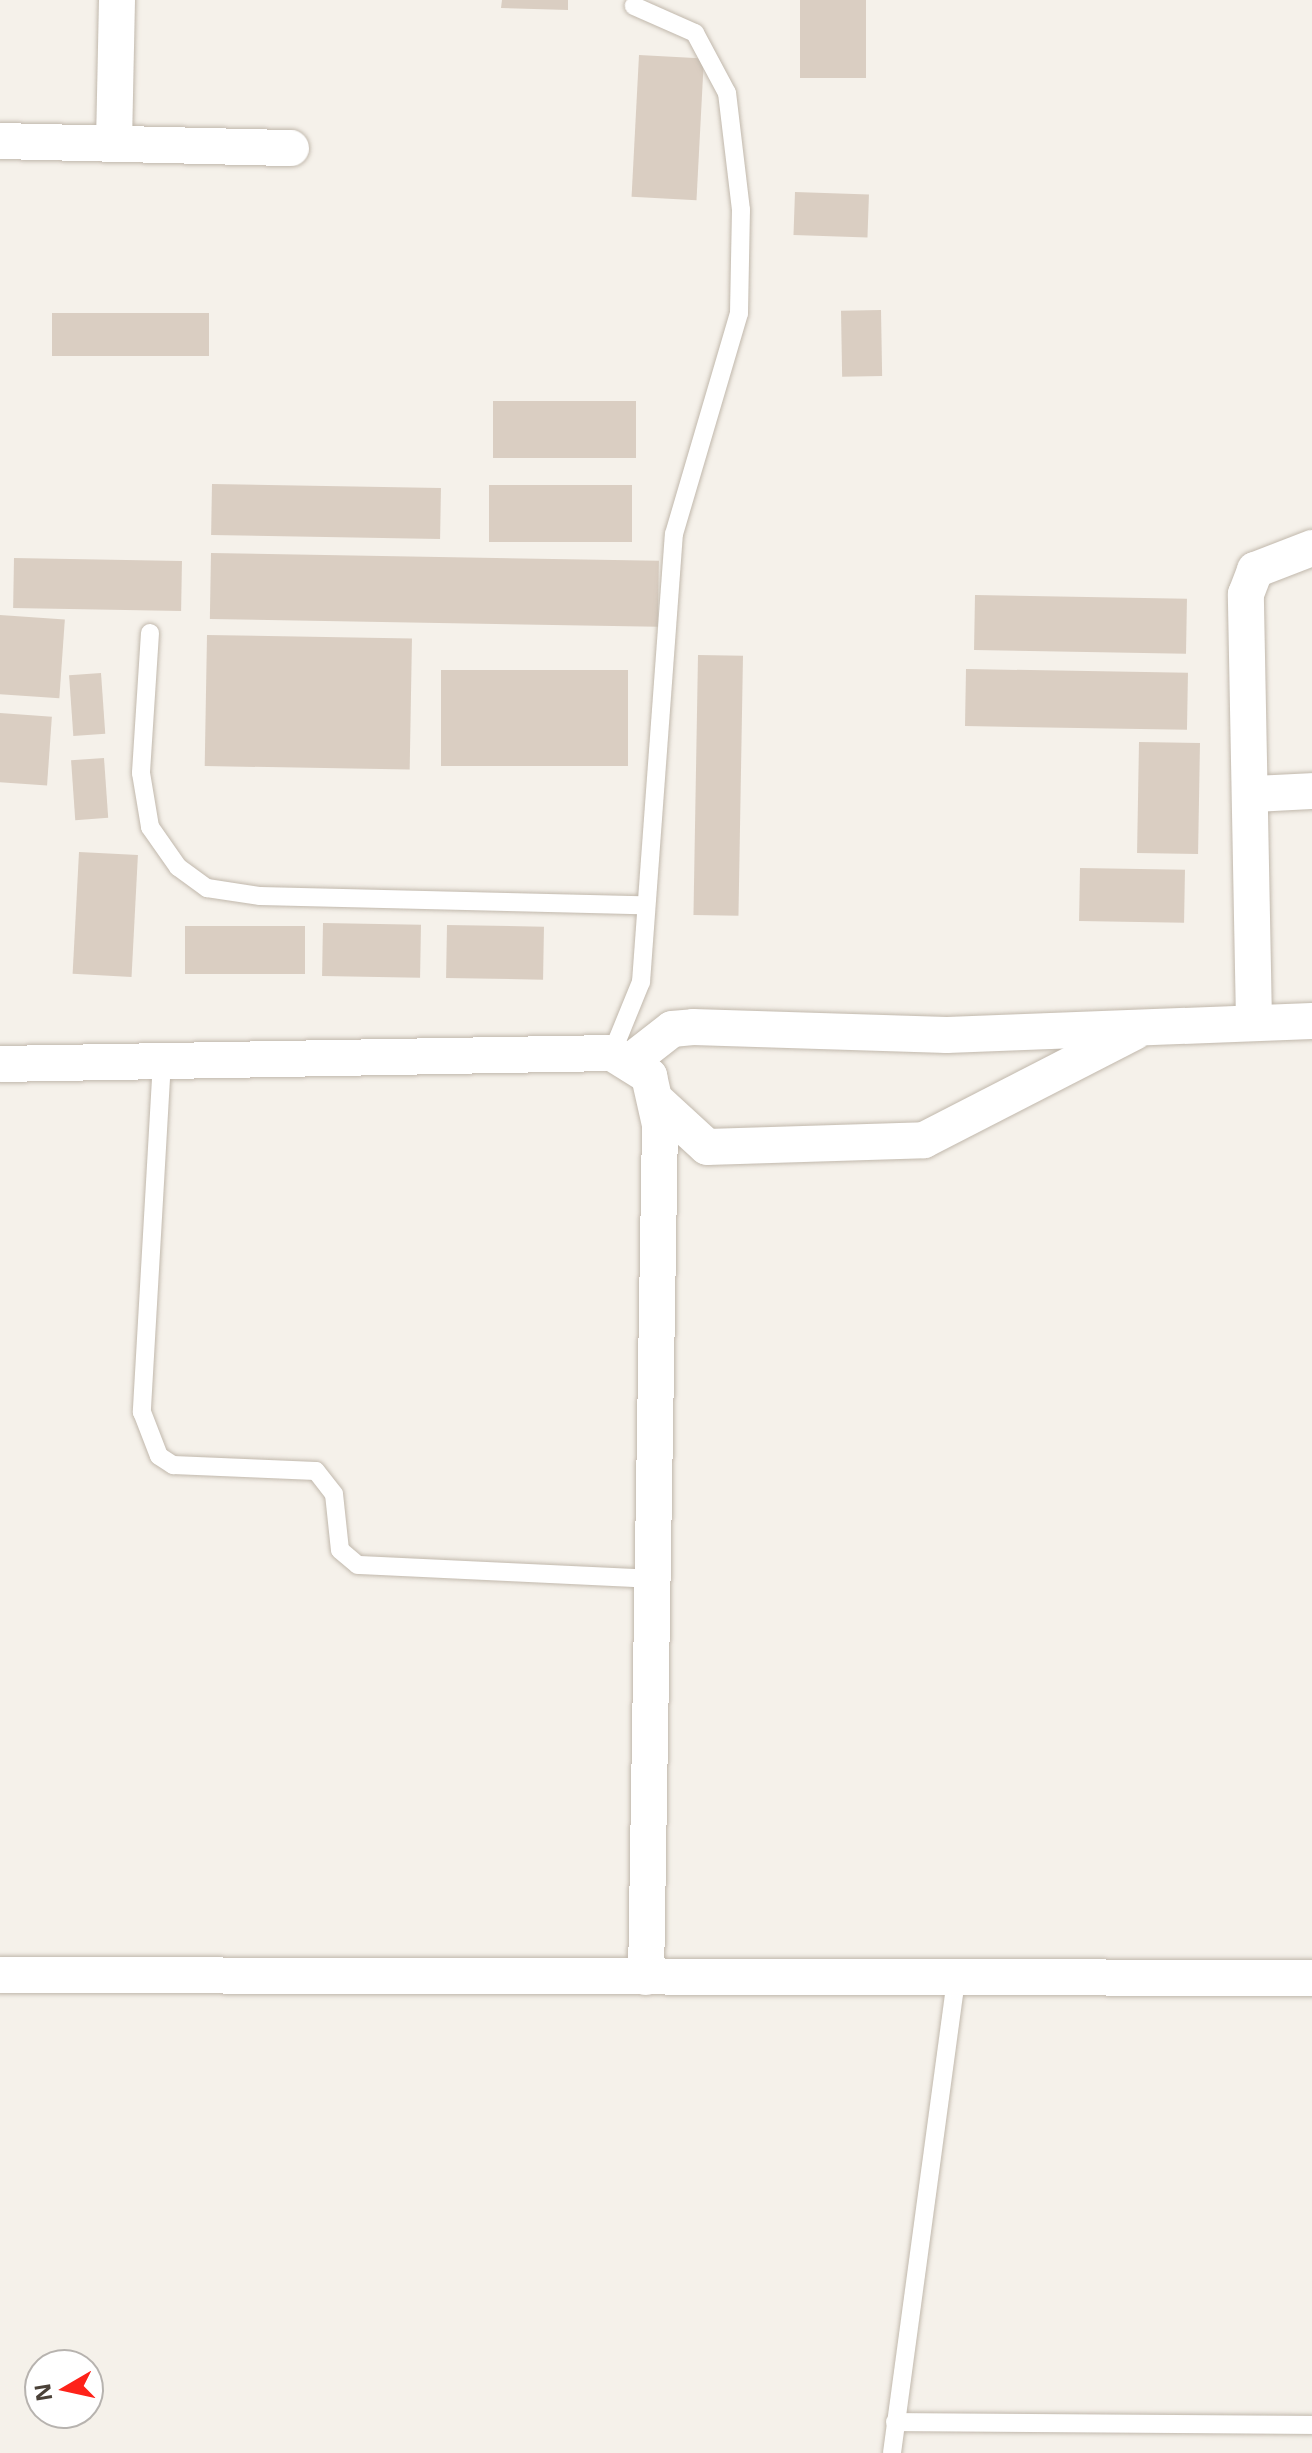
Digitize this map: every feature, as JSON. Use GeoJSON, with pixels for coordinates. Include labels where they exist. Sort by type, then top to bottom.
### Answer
{"type":"FeatureCollection","features":[{"type":"Feature","properties":{"kind":"street"},"geometry":{"type":"LineString","coordinates":[[114,143],[117,0]]}},
{"type":"Feature","properties":{"kind":"street"},"geometry":{"type":"LineString","coordinates":[[0,141],[291,148]]}},
{"type":"Feature","properties":{"kind":"street"},"geometry":{"type":"LineString","coordinates":[[1254,1021],[1253,794],[1246,594],[1255,570],[1312,548]]}},
{"type":"Feature","properties":{"kind":"street"},"geometry":{"type":"LineString","coordinates":[[1253,794],[1312,791]]}},
{"type":"Feature","properties":{"kind":"street"},"geometry":{"type":"LineString","coordinates":[[0,1064],[621,1057],[672,1029],[693,1027],[947,1035],[1312,1021]]}},
{"type":"Feature","properties":{"kind":"street"},"geometry":{"type":"LineString","coordinates":[[659,1103],[707,1147],[924,1140],[1145,1026]]}},
{"type":"Feature","properties":{"kind":"street"},"geometry":{"type":"LineString","coordinates":[[621,1057],[649,1076],[659,1103],[646,1977]]}},
{"type":"Feature","properties":{"kind":"street"},"geometry":{"type":"LineString","coordinates":[[0,1975],[1312,1978]]}},
{"type":"Feature","properties":{"kind":"lane"},"geometry":{"type":"LineString","coordinates":[[621,1057],[641,982],[641,905],[674,534],[732,351],[741,210],[727,93],[695,33],[634,6]]}},
{"type":"Feature","properties":{"kind":"lane"},"geometry":{"type":"LineString","coordinates":[[150,633],[141,773],[150,827],[178,867],[207,888],[641,905]]}},
{"type":"Feature","properties":{"kind":"lane"},"geometry":{"type":"LineString","coordinates":[[162,1061],[142,1412],[159,1456],[173,1465],[316,1471],[334,1494],[340,1550],[358,1565],[652,1579]]}},
{"type":"Feature","properties":{"kind":"lane"},"geometry":{"type":"LineString","coordinates":[[892,2453],[956,1977]]}},
{"type":"Feature","properties":{"kind":"lane"},"geometry":{"type":"LineString","coordinates":[[895,2422],[1312,2425]]}},
{"type":"Feature","properties":{"kind":"building"},"geometry":{"type":"Polygon","coordinates":[[[502,0],[568,0],[568,10],[501,8],[502,0]]]}},
{"type":"Feature","properties":{"kind":"building"},"geometry":{"type":"Polygon","coordinates":[[[800,0],[866,0],[866,78],[800,78],[800,0]]]}},
{"type":"Feature","properties":{"kind":"building"},"geometry":{"type":"Polygon","coordinates":[[[639,55],[704,58],[696,200],[632,197],[639,55]]]}},
{"type":"Feature","properties":{"kind":"building"},"geometry":{"type":"Polygon","coordinates":[[[795,192],[869,195],[867,238],[793,235],[795,192]]]}},
{"type":"Feature","properties":{"kind":"building"},"geometry":{"type":"Polygon","coordinates":[[[881,310],[882,376],[842,377],[841,311],[881,310]]]}},
{"type":"Feature","properties":{"kind":"building"},"geometry":{"type":"Polygon","coordinates":[[[52,313],[209,313],[209,356],[52,356],[52,313]]]}},
{"type":"Feature","properties":{"kind":"building"},"geometry":{"type":"Polygon","coordinates":[[[493,401],[636,401],[636,458],[493,458],[493,401]]]}},
{"type":"Feature","properties":{"kind":"building"},"geometry":{"type":"Polygon","coordinates":[[[212,484],[441,488],[440,539],[211,535],[212,484]]]}},
{"type":"Feature","properties":{"kind":"building"},"geometry":{"type":"Polygon","coordinates":[[[489,485],[632,485],[632,542],[489,542],[489,485]]]}},
{"type":"Feature","properties":{"kind":"building"},"geometry":{"type":"Polygon","coordinates":[[[211,553],[659,561],[658,627],[210,619],[211,553]]]}},
{"type":"Feature","properties":{"kind":"building"},"geometry":{"type":"Polygon","coordinates":[[[14,558],[182,561],[181,611],[13,608],[14,558]]]}},
{"type":"Feature","properties":{"kind":"building"},"geometry":{"type":"Polygon","coordinates":[[[975,595],[1187,599],[1186,654],[974,650],[975,595]]]}},
{"type":"Feature","properties":{"kind":"building"},"geometry":{"type":"Polygon","coordinates":[[[0,615],[65,620],[59,698],[0,694],[0,615]]]}},
{"type":"Feature","properties":{"kind":"building"},"geometry":{"type":"Polygon","coordinates":[[[207,635],[412,639],[410,770],[205,766],[207,635]]]}},
{"type":"Feature","properties":{"kind":"building"},"geometry":{"type":"Polygon","coordinates":[[[698,655],[743,656],[738,916],[693,915],[698,655]]]}},
{"type":"Feature","properties":{"kind":"building"},"geometry":{"type":"Polygon","coordinates":[[[966,669],[1188,673],[1187,730],[965,726],[966,669]]]}},
{"type":"Feature","properties":{"kind":"building"},"geometry":{"type":"Polygon","coordinates":[[[441,670],[628,670],[628,766],[441,766],[441,670]]]}},
{"type":"Feature","properties":{"kind":"building"},"geometry":{"type":"Polygon","coordinates":[[[101,673],[105,734],[73,736],[69,675],[101,673]]]}},
{"type":"Feature","properties":{"kind":"building"},"geometry":{"type":"Polygon","coordinates":[[[0,713],[52,717],[47,785],[0,782],[0,713]]]}},
{"type":"Feature","properties":{"kind":"building"},"geometry":{"type":"Polygon","coordinates":[[[1139,742],[1200,743],[1198,854],[1137,853],[1139,742]]]}},
{"type":"Feature","properties":{"kind":"building"},"geometry":{"type":"Polygon","coordinates":[[[104,758],[108,818],[75,820],[71,760],[104,758]]]}},
{"type":"Feature","properties":{"kind":"building"},"geometry":{"type":"Polygon","coordinates":[[[79,852],[138,855],[132,977],[73,974],[79,852]]]}},
{"type":"Feature","properties":{"kind":"building"},"geometry":{"type":"Polygon","coordinates":[[[1080,868],[1185,870],[1184,923],[1079,921],[1080,868]]]}},
{"type":"Feature","properties":{"kind":"building"},"geometry":{"type":"Polygon","coordinates":[[[323,923],[421,925],[420,978],[322,976],[323,923]]]}},
{"type":"Feature","properties":{"kind":"building"},"geometry":{"type":"Polygon","coordinates":[[[447,925],[544,927],[543,980],[446,978],[447,925]]]}},
{"type":"Feature","properties":{"kind":"building"},"geometry":{"type":"Polygon","coordinates":[[[185,926],[305,926],[305,974],[185,974],[185,926]]]}}]}
